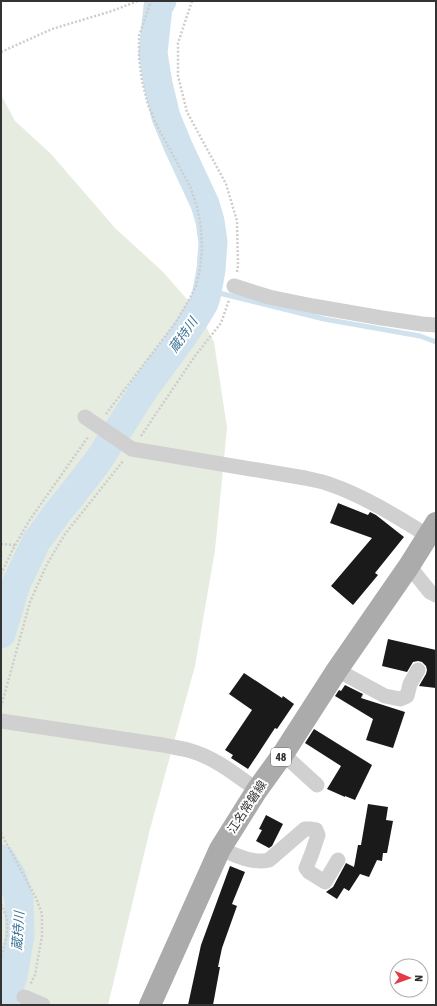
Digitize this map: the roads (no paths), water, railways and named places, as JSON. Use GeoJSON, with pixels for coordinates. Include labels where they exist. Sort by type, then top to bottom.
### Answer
{"type":"FeatureCollection","features":[{"type":"Feature","properties":{"kind":"main road","name":"江名常磐線"},"geometry":{"type":"LineString","coordinates":[[150,1005],[220,849],[257,790],[283,754],[337,670],[409,566],[432,529]]}},
{"type":"Feature","properties":{"kind":"street"},"geometry":{"type":"LineString","coordinates":[[234,286],[268,297],[313,306],[382,318],[436,325]]}},
{"type":"Feature","properties":{"kind":"street"},"geometry":{"type":"LineString","coordinates":[[91,421],[132,449],[305,478],[328,484],[432,529]]}},
{"type":"Feature","properties":{"kind":"street"},"geometry":{"type":"LineString","coordinates":[[409,566],[430,592],[436,595]]}},
{"type":"Feature","properties":{"kind":"street"},"geometry":{"type":"LineString","coordinates":[[337,670],[385,696],[400,699],[407,696],[410,684],[418,670]]}},
{"type":"Feature","properties":{"kind":"street"},"geometry":{"type":"LineString","coordinates":[[1,721],[188,750],[220,764],[257,790]]}},
{"type":"Feature","properties":{"kind":"street"},"geometry":{"type":"LineString","coordinates":[[283,754],[317,785]]}},
{"type":"Feature","properties":{"kind":"street"},"geometry":{"type":"LineString","coordinates":[[220,849],[254,861],[269,860],[305,829],[310,829],[316,830],[318,835],[306,868],[308,872],[325,882],[338,860]]}},
{"type":"Feature","properties":{"kind":"street"},"geometry":{"type":"LineString","coordinates":[[24,998],[43,1005]]}},
{"type":"Feature","properties":{"kind":"waterway","name":"蔵持川"},"geometry":{"type":"LineString","coordinates":[[1,634],[16,584],[36,542],[98,461],[145,388],[195,318],[206,297],[211,270],[213,242],[210,221],[205,204],[166,117],[158,84],[153,53],[158,7],[162,1]]}},
{"type":"Feature","properties":{"kind":"waterway"},"geometry":{"type":"LineString","coordinates":[[207,290],[324,319],[420,336],[436,342]]}},
{"type":"Feature","properties":{"kind":"waterway","name":"蔵持川"},"geometry":{"type":"LineString","coordinates":[[1,859],[12,877],[19,899],[20,935],[13,976],[3,1005]]}}]}
